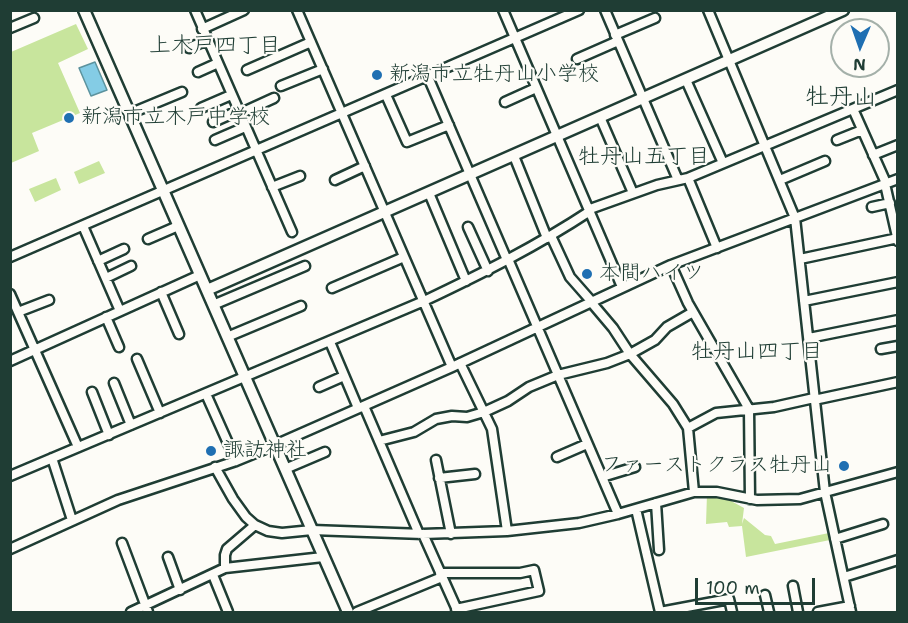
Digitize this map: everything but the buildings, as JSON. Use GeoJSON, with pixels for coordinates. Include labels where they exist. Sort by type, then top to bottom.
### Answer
{"type":"FeatureCollection","features":[{"type":"Feature","properties":{"kind":"street"},"geometry":{"type":"LineString","coordinates":[[84,10],[348,612]]}},
{"type":"Feature","properties":{"kind":"street"},"geometry":{"type":"LineString","coordinates":[[195,10],[292,232]]}},
{"type":"Feature","properties":{"kind":"street"},"geometry":{"type":"LineString","coordinates":[[202,28],[244,10]]}},
{"type":"Feature","properties":{"kind":"street"},"geometry":{"type":"LineString","coordinates":[[297,10],[424,301],[492,429],[507,531]]}},
{"type":"Feature","properties":{"kind":"street"},"geometry":{"type":"LineString","coordinates":[[503,10],[622,287]]}},
{"type":"Feature","properties":{"kind":"street"},"geometry":{"type":"LineString","coordinates":[[10,257],[342,115],[579,10]]}},
{"type":"Feature","properties":{"kind":"street"},"geometry":{"type":"LineString","coordinates":[[605,10],[678,180]]}},
{"type":"Feature","properties":{"kind":"street"},"geometry":{"type":"LineString","coordinates":[[708,10],[795,218],[825,492],[851,609],[818,612]]}},
{"type":"Feature","properties":{"kind":"street"},"geometry":{"type":"LineString","coordinates":[[207,290],[843,10]]}},
{"type":"Feature","properties":{"kind":"street"},"geometry":{"type":"LineString","coordinates":[[10,28],[34,18]]}},
{"type":"Feature","properties":{"kind":"street"},"geometry":{"type":"LineString","coordinates":[[577,59],[655,18]]}},
{"type":"Feature","properties":{"kind":"street"},"geometry":{"type":"LineString","coordinates":[[189,48],[207,39]]}},
{"type":"Feature","properties":{"kind":"street"},"geometry":{"type":"LineString","coordinates":[[247,70],[311,42]]}},
{"type":"Feature","properties":{"kind":"street"},"geometry":{"type":"LineString","coordinates":[[198,72],[218,63]]}},
{"type":"Feature","properties":{"kind":"street"},"geometry":{"type":"LineString","coordinates":[[281,86],[322,69]]}},
{"type":"Feature","properties":{"kind":"street"},"geometry":{"type":"LineString","coordinates":[[428,77],[618,514]]}},
{"type":"Feature","properties":{"kind":"street"},"geometry":{"type":"LineString","coordinates":[[686,80],[723,164]]}},
{"type":"Feature","properties":{"kind":"street"},"geometry":{"type":"LineString","coordinates":[[505,102],[536,88]]}},
{"type":"Feature","properties":{"kind":"street"},"geometry":{"type":"LineString","coordinates":[[10,476],[424,301],[488,271],[549,237],[590,210],[633,193],[688,178],[897,90]]}},
{"type":"Feature","properties":{"kind":"street"},"geometry":{"type":"LineString","coordinates":[[129,114],[182,92]]}},
{"type":"Feature","properties":{"kind":"street"},"geometry":{"type":"LineString","coordinates":[[201,108],[231,95]]}},
{"type":"Feature","properties":{"kind":"street"},"geometry":{"type":"LineString","coordinates":[[386,95],[407,142],[449,125]]}},
{"type":"Feature","properties":{"kind":"street"},"geometry":{"type":"LineString","coordinates":[[213,122],[274,98]]}},
{"type":"Feature","properties":{"kind":"street"},"geometry":{"type":"LineString","coordinates":[[800,258],[897,239],[886,183],[853,109]]}},
{"type":"Feature","properties":{"kind":"street"},"geometry":{"type":"LineString","coordinates":[[600,117],[633,193]]}},
{"type":"Feature","properties":{"kind":"street"},"geometry":{"type":"LineString","coordinates":[[215,140],[245,127]]}},
{"type":"Feature","properties":{"kind":"street"},"geometry":{"type":"LineString","coordinates":[[837,140],[862,130]]}},
{"type":"Feature","properties":{"kind":"street"},"geometry":{"type":"LineString","coordinates":[[873,155],[897,145]]}},
{"type":"Feature","properties":{"kind":"street"},"geometry":{"type":"LineString","coordinates":[[514,156],[549,237],[570,277],[614,328],[630,354],[673,404],[688,428],[694,492]]}},
{"type":"Feature","properties":{"kind":"street"},"geometry":{"type":"LineString","coordinates":[[780,180],[825,161]]}},
{"type":"Feature","properties":{"kind":"street"},"geometry":{"type":"LineString","coordinates":[[335,180],[364,166]]}},
{"type":"Feature","properties":{"kind":"street"},"geometry":{"type":"LineString","coordinates":[[272,187],[300,176]]}},
{"type":"Feature","properties":{"kind":"street"},"geometry":{"type":"LineString","coordinates":[[688,178],[717,248]]}},
{"type":"Feature","properties":{"kind":"street"},"geometry":{"type":"LineString","coordinates":[[10,549],[136,493],[236,461],[275,445],[671,266],[897,179]]}},
{"type":"Feature","properties":{"kind":"street"},"geometry":{"type":"LineString","coordinates":[[429,193],[466,281]]}},
{"type":"Feature","properties":{"kind":"street"},"geometry":{"type":"LineString","coordinates":[[872,207],[890,203]]}},
{"type":"Feature","properties":{"kind":"street"},"geometry":{"type":"LineString","coordinates":[[83,226],[120,311]]}},
{"type":"Feature","properties":{"kind":"street"},"geometry":{"type":"LineString","coordinates":[[148,239],[178,226]]}},
{"type":"Feature","properties":{"kind":"street"},"geometry":{"type":"LineString","coordinates":[[468,227],[488,271]]}},
{"type":"Feature","properties":{"kind":"street"},"geometry":{"type":"LineString","coordinates":[[98,261],[124,249]]}},
{"type":"Feature","properties":{"kind":"street"},"geometry":{"type":"LineString","coordinates":[[332,288],[404,257]]}},
{"type":"Feature","properties":{"kind":"street"},"geometry":{"type":"LineString","coordinates":[[106,278],[131,266]]}},
{"type":"Feature","properties":{"kind":"street"},"geometry":{"type":"LineString","coordinates":[[213,305],[304,266]]}},
{"type":"Feature","properties":{"kind":"street"},"geometry":{"type":"LineString","coordinates":[[671,266],[693,312],[749,409],[750,499]]}},
{"type":"Feature","properties":{"kind":"street"},"geometry":{"type":"LineString","coordinates":[[10,362],[200,275]]}},
{"type":"Feature","properties":{"kind":"street"},"geometry":{"type":"LineString","coordinates":[[804,301],[897,282]]}},
{"type":"Feature","properties":{"kind":"street"},"geometry":{"type":"LineString","coordinates":[[161,292],[179,334]]}},
{"type":"Feature","properties":{"kind":"street"},"geometry":{"type":"LineString","coordinates":[[10,294],[78,447]]}},
{"type":"Feature","properties":{"kind":"street"},"geometry":{"type":"LineString","coordinates":[[18,312],[49,300]]}},
{"type":"Feature","properties":{"kind":"street"},"geometry":{"type":"LineString","coordinates":[[227,337],[301,306]]}},
{"type":"Feature","properties":{"kind":"street"},"geometry":{"type":"LineString","coordinates":[[379,441],[414,432],[436,419],[452,416],[467,417],[484,412],[508,401],[529,387],[558,375],[607,363],[630,354],[655,340],[667,327],[693,312]]}},
{"type":"Feature","properties":{"kind":"street"},"geometry":{"type":"LineString","coordinates":[[106,317],[118,347]]}},
{"type":"Feature","properties":{"kind":"street"},"geometry":{"type":"LineString","coordinates":[[809,338],[897,320]]}},
{"type":"Feature","properties":{"kind":"street"},"geometry":{"type":"LineString","coordinates":[[330,342],[344,376],[379,441],[421,534],[441,575],[457,611],[539,591],[534,570],[520,573],[441,575],[357,612]]}},
{"type":"Feature","properties":{"kind":"street"},"geometry":{"type":"LineString","coordinates":[[881,350],[897,346]]}},
{"type":"Feature","properties":{"kind":"street"},"geometry":{"type":"LineString","coordinates":[[137,359],[160,413]]}},
{"type":"Feature","properties":{"kind":"street"},"geometry":{"type":"LineString","coordinates":[[320,387],[344,376]]}},
{"type":"Feature","properties":{"kind":"street"},"geometry":{"type":"LineString","coordinates":[[688,428],[716,413],[774,407],[897,382]]}},
{"type":"Feature","properties":{"kind":"street"},"geometry":{"type":"LineString","coordinates":[[114,383],[131,425]]}},
{"type":"Feature","properties":{"kind":"street"},"geometry":{"type":"LineString","coordinates":[[92,392],[108,435]]}},
{"type":"Feature","properties":{"kind":"street"},"geometry":{"type":"LineString","coordinates":[[206,394],[236,461]]}},
{"type":"Feature","properties":{"kind":"street"},"geometry":{"type":"LineString","coordinates":[[557,457],[587,444]]}},
{"type":"Feature","properties":{"kind":"street"},"geometry":{"type":"LineString","coordinates":[[285,469],[325,452]]}},
{"type":"Feature","properties":{"kind":"street"},"geometry":{"type":"LineString","coordinates":[[52,458],[72,520]]}},
{"type":"Feature","properties":{"kind":"street"},"geometry":{"type":"LineString","coordinates":[[436,460],[451,534]]}},
{"type":"Feature","properties":{"kind":"street"},"geometry":{"type":"LineString","coordinates":[[215,467],[233,499],[255,525],[268,531],[282,533],[312,530],[421,534],[507,531],[579,523],[694,492],[717,492],[750,499],[800,499],[897,472]]}},
{"type":"Feature","properties":{"kind":"street"},"geometry":{"type":"LineString","coordinates":[[602,477],[635,467]]}},
{"type":"Feature","properties":{"kind":"street"},"geometry":{"type":"LineString","coordinates":[[439,478],[475,474]]}},
{"type":"Feature","properties":{"kind":"street"},"geometry":{"type":"LineString","coordinates":[[656,503],[658,550]]}},
{"type":"Feature","properties":{"kind":"street"},"geometry":{"type":"LineString","coordinates":[[636,509],[660,612],[729,599],[732,612]]}},
{"type":"Feature","properties":{"kind":"street"},"geometry":{"type":"LineString","coordinates":[[835,539],[883,524]]}},
{"type":"Feature","properties":{"kind":"street"},"geometry":{"type":"LineString","coordinates":[[225,568],[227,549],[255,525]]}},
{"type":"Feature","properties":{"kind":"street"},"geometry":{"type":"LineString","coordinates":[[122,543],[147,609]]}},
{"type":"Feature","properties":{"kind":"street"},"geometry":{"type":"LineString","coordinates":[[131,612],[147,609],[225,568],[323,556]]}},
{"type":"Feature","properties":{"kind":"street"},"geometry":{"type":"LineString","coordinates":[[168,557],[180,590]]}},
{"type":"Feature","properties":{"kind":"street"},"geometry":{"type":"LineString","coordinates":[[844,577],[897,560]]}},
{"type":"Feature","properties":{"kind":"street"},"geometry":{"type":"LineString","coordinates":[[213,575],[228,612]]}},
{"type":"Feature","properties":{"kind":"street"},"geometry":{"type":"LineString","coordinates":[[793,586],[798,612]]}},
{"type":"Feature","properties":{"kind":"street"},"geometry":{"type":"LineString","coordinates":[[765,595],[769,612]]}},
{"type":"Feature","properties":{"kind":"green space"},"geometry":{"type":"Polygon","coordinates":[[[76,24],[88,49],[58,63],[80,113],[32,133],[39,151],[11,163],[11,52],[76,24]]]}},
{"type":"Feature","properties":{"kind":"green space"},"geometry":{"type":"Polygon","coordinates":[[[99,161],[105,173],[79,184],[74,172],[99,161]]]}},
{"type":"Feature","properties":{"kind":"green space"},"geometry":{"type":"Polygon","coordinates":[[[56,178],[61,190],[35,202],[29,189],[56,178]]]}},
{"type":"Feature","properties":{"kind":"green space"},"geometry":{"type":"Polygon","coordinates":[[[707,494],[722,496],[744,508],[742,524],[744,518],[765,535],[771,536],[775,544],[829,533],[830,540],[746,557],[742,526],[729,527],[727,522],[706,524],[707,494]]]}},
{"type":"Feature","properties":{"kind":"water"},"geometry":{"type":"Polygon","coordinates":[[[95,62],[107,90],[91,96],[79,68],[95,62]]]}},
{"type":"Feature","properties":{"kind":"place","name":"新潟市立牡丹山小学校"},"geometry":{"type":"Point","coordinates":[377,75]}},
{"type":"Feature","properties":{"kind":"place","name":"新潟市立木戸中学校"},"geometry":{"type":"Point","coordinates":[69,118]}},
{"type":"Feature","properties":{"kind":"place","name":"本間ハイツ"},"geometry":{"type":"Point","coordinates":[587,274]}},
{"type":"Feature","properties":{"kind":"place","name":"諏訪神社"},"geometry":{"type":"Point","coordinates":[211,451]}},
{"type":"Feature","properties":{"kind":"place","name":"ファーストクラス牡丹山"},"geometry":{"type":"Point","coordinates":[844,466]}},
{"type":"Feature","properties":{"kind":"district","name":"上木戸四丁目"},"geometry":{"type":"Point","coordinates":[215,46]}},
{"type":"Feature","properties":{"kind":"district","name":"牡丹山"},"geometry":{"type":"Point","coordinates":[841,98]}},
{"type":"Feature","properties":{"kind":"district","name":"牡丹山五丁目"},"geometry":{"type":"Point","coordinates":[644,157]}},
{"type":"Feature","properties":{"kind":"district","name":"牡丹山四丁目"},"geometry":{"type":"Point","coordinates":[757,352]}}]}
